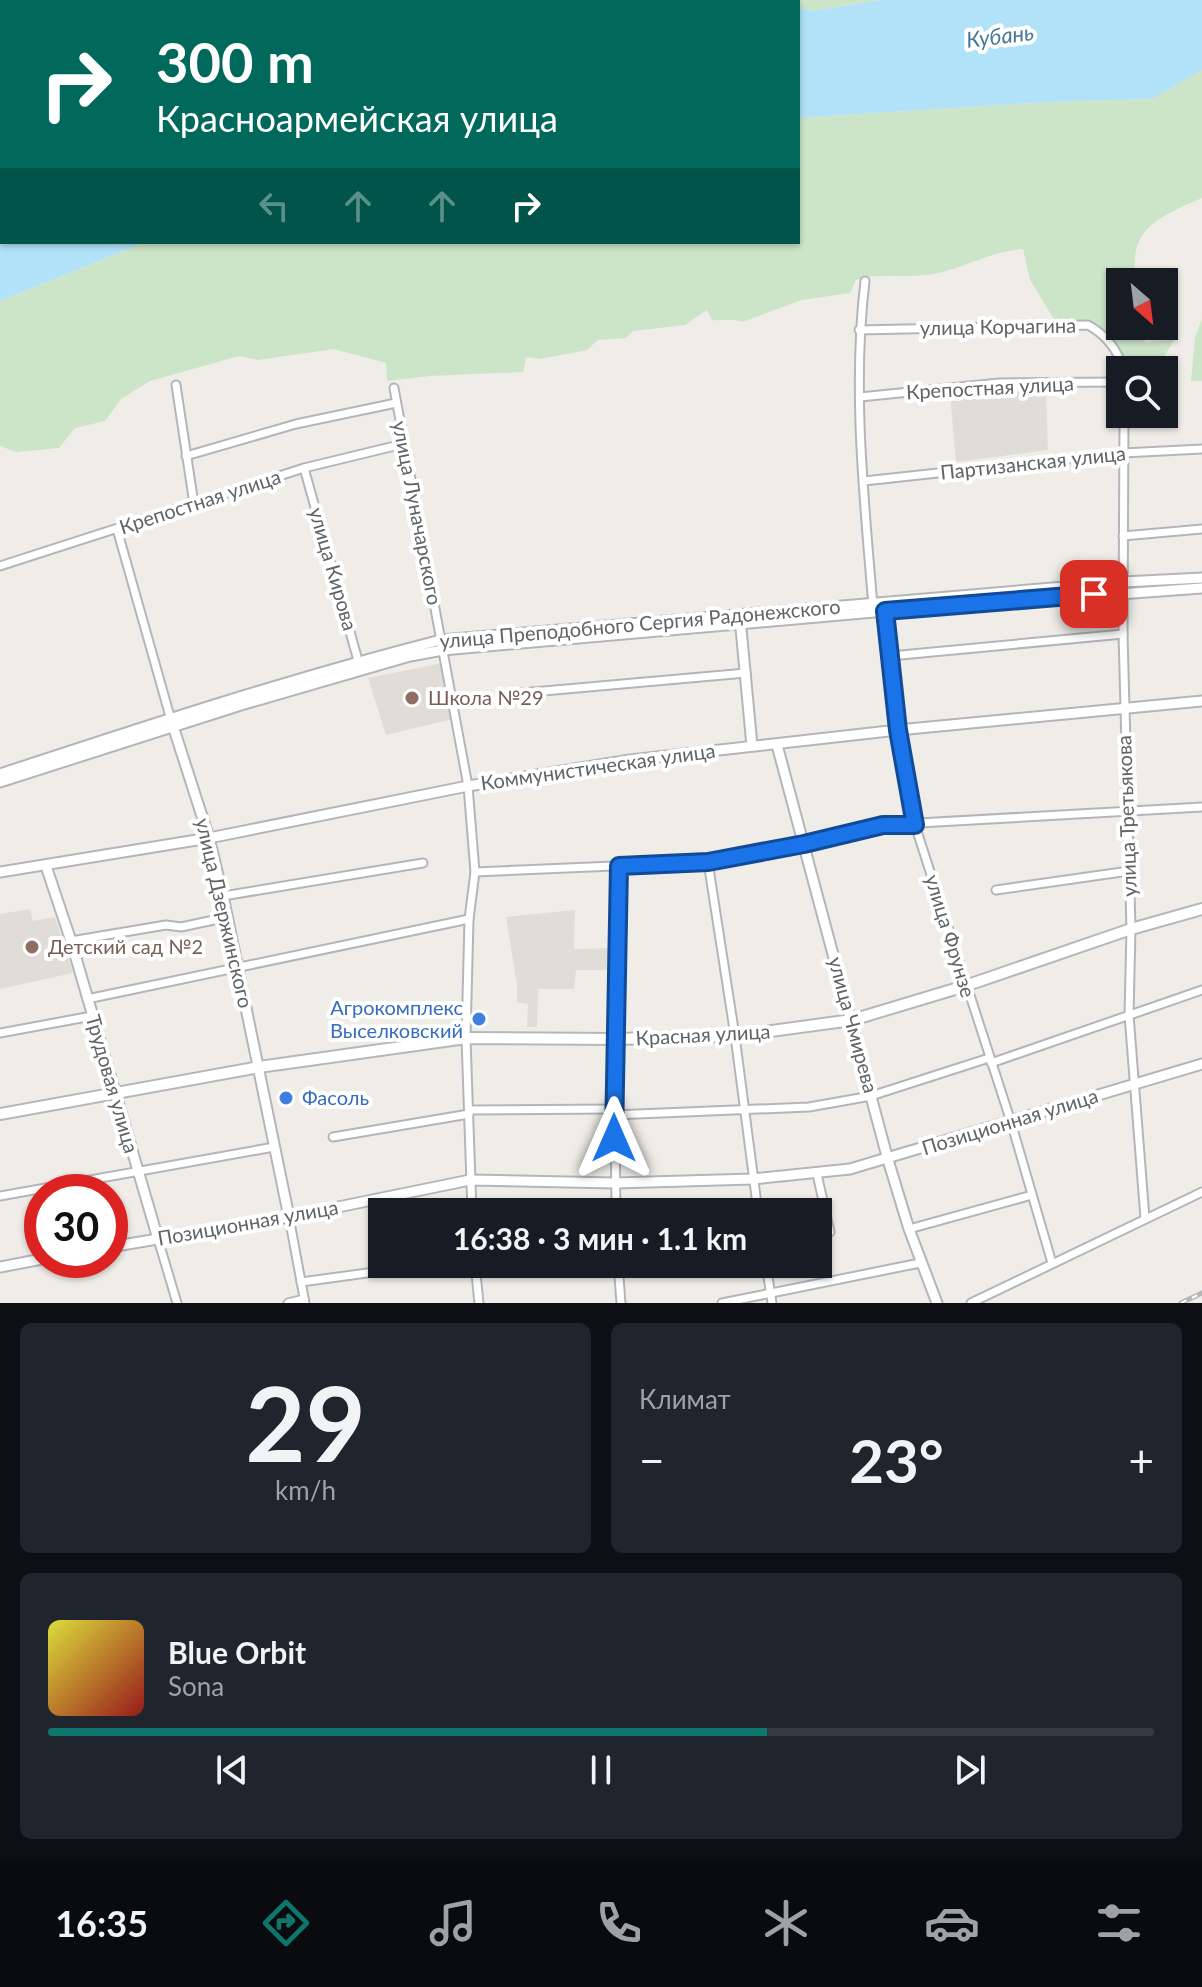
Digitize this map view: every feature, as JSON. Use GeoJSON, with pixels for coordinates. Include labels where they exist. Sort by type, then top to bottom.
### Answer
{"type":"FeatureCollection","features":[{"type":"Feature","properties":{"kind":"main road","name":"Красная улица"},"geometry":{"type":"LineString","coordinates":[[0,1114],[259,1067],[466,1038],[735,1036],[852,1020],[1202,909]]}},
{"type":"Feature","properties":{"kind":"street"},"geometry":{"type":"LineString","coordinates":[[865,281],[859,330],[860,397],[874,608]]}},
{"type":"Feature","properties":{"kind":"street","name":"улица Корчагина"},"geometry":{"type":"LineString","coordinates":[[859,330],[1088,325],[1105,334],[1118,356]]}},
{"type":"Feature","properties":{"kind":"street","name":"Крепостная улица"},"geometry":{"type":"LineString","coordinates":[[860,397],[999,383],[1106,382]]}},
{"type":"Feature","properties":{"kind":"street"},"geometry":{"type":"LineString","coordinates":[[176,385],[194,504]]}},
{"type":"Feature","properties":{"kind":"street","name":"улица Луначарского"},"geometry":{"type":"LineString","coordinates":[[394,388],[468,786],[475,872],[469,919],[466,1038],[471,1198]]}},
{"type":"Feature","properties":{"kind":"street"},"geometry":{"type":"LineString","coordinates":[[186,456],[296,424],[396,403]]}},
{"type":"Feature","properties":{"kind":"street","name":"улица Третьякова"},"geometry":{"type":"LineString","coordinates":[[1124,428],[1123,634],[1131,929],[1129,1015],[1145,1218]]}},
{"type":"Feature","properties":{"kind":"street","name":"Крепостная улица"},"geometry":{"type":"LineString","coordinates":[[0,566],[304,468],[403,444]]}},
{"type":"Feature","properties":{"kind":"street","name":"Партизанская улица"},"geometry":{"type":"LineString","coordinates":[[864,481],[1123,453],[1202,449]]}},
{"type":"Feature","properties":{"kind":"street","name":"улица Кирова"},"geometry":{"type":"LineString","coordinates":[[304,468],[360,666]]}},
{"type":"Feature","properties":{"kind":"street","name":"улица Дзержинского"},"geometry":{"type":"LineString","coordinates":[[117,529],[209,838],[228,917],[305,1301]]}},
{"type":"Feature","properties":{"kind":"street"},"geometry":{"type":"LineString","coordinates":[[1123,536],[1202,529]]}},
{"type":"Feature","properties":{"kind":"street","name":"улица Преподобного Сергия Радонежского"},"geometry":{"type":"LineString","coordinates":[[0,774],[360,666],[442,645],[1202,578]]}},
{"type":"Feature","properties":{"kind":"street","name":"улица Преподобного Сергия Радонежского"},"geometry":{"type":"LineString","coordinates":[[1123,587],[1202,588]]}},
{"type":"Feature","properties":{"kind":"street","name":"улица Фрунзе"},"geometry":{"type":"LineString","coordinates":[[885,607],[898,730],[915,825],[1011,1122],[1052,1263]]}},
{"type":"Feature","properties":{"kind":"street"},"geometry":{"type":"LineString","coordinates":[[740,619],[752,746]]}},
{"type":"Feature","properties":{"kind":"street"},"geometry":{"type":"LineString","coordinates":[[890,656],[1123,634]]}},
{"type":"Feature","properties":{"kind":"street"},"geometry":{"type":"LineString","coordinates":[[510,694],[746,673]]}},
{"type":"Feature","properties":{"kind":"street","name":"Коммунистическая улица"},"geometry":{"type":"LineString","coordinates":[[0,872],[209,838],[468,786],[630,760],[1202,701]]}},
{"type":"Feature","properties":{"kind":"street","name":"улица Преподобного Сергия Радонежского"},"geometry":{"type":"LineString","coordinates":[[0,782],[172,722]]}},
{"type":"Feature","properties":{"kind":"street","name":"улица Чмирева"},"geometry":{"type":"LineString","coordinates":[[777,745],[888,1160],[920,1263],[937,1303]]}},
{"type":"Feature","properties":{"kind":"street"},"geometry":{"type":"LineString","coordinates":[[475,872],[708,862],[883,825],[1202,807]]}},
{"type":"Feature","properties":{"kind":"street"},"geometry":{"type":"LineString","coordinates":[[708,862],[756,1198]]}},
{"type":"Feature","properties":{"kind":"street"},"geometry":{"type":"LineString","coordinates":[[223,896],[423,863]]}},
{"type":"Feature","properties":{"kind":"street","name":"Трудовая улица"},"geometry":{"type":"LineString","coordinates":[[46,866],[71,941],[177,1303]]}},
{"type":"Feature","properties":{"kind":"street"},"geometry":{"type":"LineString","coordinates":[[616,1198],[614,1112],[619,866]]}},
{"type":"Feature","properties":{"kind":"street"},"geometry":{"type":"LineString","coordinates":[[996,890],[1129,871]]}},
{"type":"Feature","properties":{"kind":"street"},"geometry":{"type":"LineString","coordinates":[[71,941],[166,925],[181,927],[228,917]]}},
{"type":"Feature","properties":{"kind":"street"},"geometry":{"type":"LineString","coordinates":[[87,999],[469,919]]}},
{"type":"Feature","properties":{"kind":"street"},"geometry":{"type":"LineString","coordinates":[[333,1137],[469,1112],[746,1112],[809,1107],[871,1096],[1202,990]]}},
{"type":"Feature","properties":{"kind":"street"},"geometry":{"type":"LineString","coordinates":[[0,1033],[92,1016]]}},
{"type":"Feature","properties":{"kind":"street","name":"Позиционная улица"},"geometry":{"type":"LineString","coordinates":[[128,1244],[289,1217],[470,1180],[615,1183],[817,1174],[888,1160],[1202,1064]]}},
{"type":"Feature","properties":{"kind":"street"},"geometry":{"type":"LineString","coordinates":[[0,1196],[274,1147]]}},
{"type":"Feature","properties":{"kind":"street"},"geometry":{"type":"LineString","coordinates":[[817,1174],[822,1198]]}},
{"type":"Feature","properties":{"kind":"street"},"geometry":{"type":"LineString","coordinates":[[971,1303],[1202,1192]]}},
{"type":"Feature","properties":{"kind":"street"},"geometry":{"type":"LineString","coordinates":[[909,1229],[1032,1195]]}},
{"type":"Feature","properties":{"kind":"street"},"geometry":{"type":"LineString","coordinates":[[0,1267],[24,1262]]}},
{"type":"Feature","properties":{"kind":"street"},"geometry":{"type":"LineString","coordinates":[[722,1303],[920,1263]]}},
{"type":"Feature","properties":{"kind":"street"},"geometry":{"type":"LineString","coordinates":[[301,1282],[368,1273]]}},
{"type":"Feature","properties":{"kind":"street"},"geometry":{"type":"LineString","coordinates":[[476,1278],[479,1303]]}},
{"type":"Feature","properties":{"kind":"street"},"geometry":{"type":"LineString","coordinates":[[619,1278],[621,1303]]}},
{"type":"Feature","properties":{"kind":"street"},"geometry":{"type":"LineString","coordinates":[[768,1278],[772,1303]]}},
{"type":"Feature","properties":{"kind":"street"},"geometry":{"type":"LineString","coordinates":[[288,1303],[305,1301]]}},
{"type":"Feature","properties":{"kind":"shaded area"},"geometry":{"type":"Polygon","coordinates":[[[1046,390],[1048,450],[956,462],[950,396],[1046,390]]]}},
{"type":"Feature","properties":{"kind":"shaded area","name":"Школа №29"},"geometry":{"type":"Polygon","coordinates":[[[443,663],[453,719],[386,735],[368,678],[443,663]]]}},
{"type":"Feature","properties":{"kind":"shaded area","name":"Детский сад №2"},"geometry":{"type":"Polygon","coordinates":[[[30,909],[33,921],[55,917],[73,973],[0,989],[0,914],[30,909]]]}},
{"type":"Feature","properties":{"kind":"shaded area"},"geometry":{"type":"Polygon","coordinates":[[[575,910],[574,949],[612,948],[610,970],[576,970],[574,989],[538,989],[537,1027],[527,1027],[528,1004],[517,1002],[506,917],[575,910]]]}},
{"type":"Feature","properties":{"kind":"green space"},"geometry":{"type":"Polygon","coordinates":[[[800,0],[881,0],[812,11],[800,8],[800,0]]]}},
{"type":"Feature","properties":{"kind":"green space"},"geometry":{"type":"Polygon","coordinates":[[[1202,70],[1202,198],[1150,226],[1137,248],[1135,268],[1106,268],[1106,332],[1081,321],[1055,321],[1030,280],[1023,249],[928,275],[866,277],[856,280],[850,293],[802,300],[742,322],[712,320],[707,310],[685,325],[633,331],[626,338],[598,340],[587,350],[540,359],[526,357],[523,372],[387,381],[386,363],[334,349],[258,360],[239,356],[150,381],[121,399],[105,421],[75,428],[59,448],[16,452],[0,446],[0,301],[141,244],[800,244],[800,118],[1046,102],[1151,99],[1202,70]]]}},
{"type":"Feature","properties":{"kind":"green space"},"geometry":{"type":"Polygon","coordinates":[[[1202,319],[1202,381],[1191,381],[1195,337],[1202,319]]]}},
{"type":"Feature","properties":{"kind":"green space"},"geometry":{"type":"Polygon","coordinates":[[[1114,340],[1174,340],[1164,356],[1123,356],[1114,340]]]}},
{"type":"Feature","properties":{"kind":"water","name":"Кубань"},"geometry":{"type":"Polygon","coordinates":[[[881,0],[1202,0],[1202,70],[1152,99],[1046,102],[800,118],[800,8],[812,11],[881,0]]]}},
{"type":"Feature","properties":{"kind":"water"},"geometry":{"type":"Polygon","coordinates":[[[0,244],[141,244],[0,301],[0,244]]]}},
{"type":"Feature","properties":{"kind":"railway"},"geometry":{"type":"LineString","coordinates":[[1181,1303],[1202,1293]]}},
{"type":"Feature","properties":{"kind":"place","name":"Школа №29"},"geometry":{"type":"Point","coordinates":[412,698]}},
{"type":"Feature","properties":{"kind":"place","name":"Детский сад №2"},"geometry":{"type":"Point","coordinates":[32,947]}},
{"type":"Feature","properties":{"kind":"place","name":"Агрокомплекс Выселковский"},"geometry":{"type":"Point","coordinates":[479,1019]}},
{"type":"Feature","properties":{"kind":"place","name":"Фасоль"},"geometry":{"type":"Point","coordinates":[286,1098]}},
{"type":"Feature","properties":{"kind":"route"},"geometry":{"type":"LineString","coordinates":[[614,1138],[619,866],[708,862],[883,825],[915,825],[898,730],[885,611],[1094,594]]}}]}
